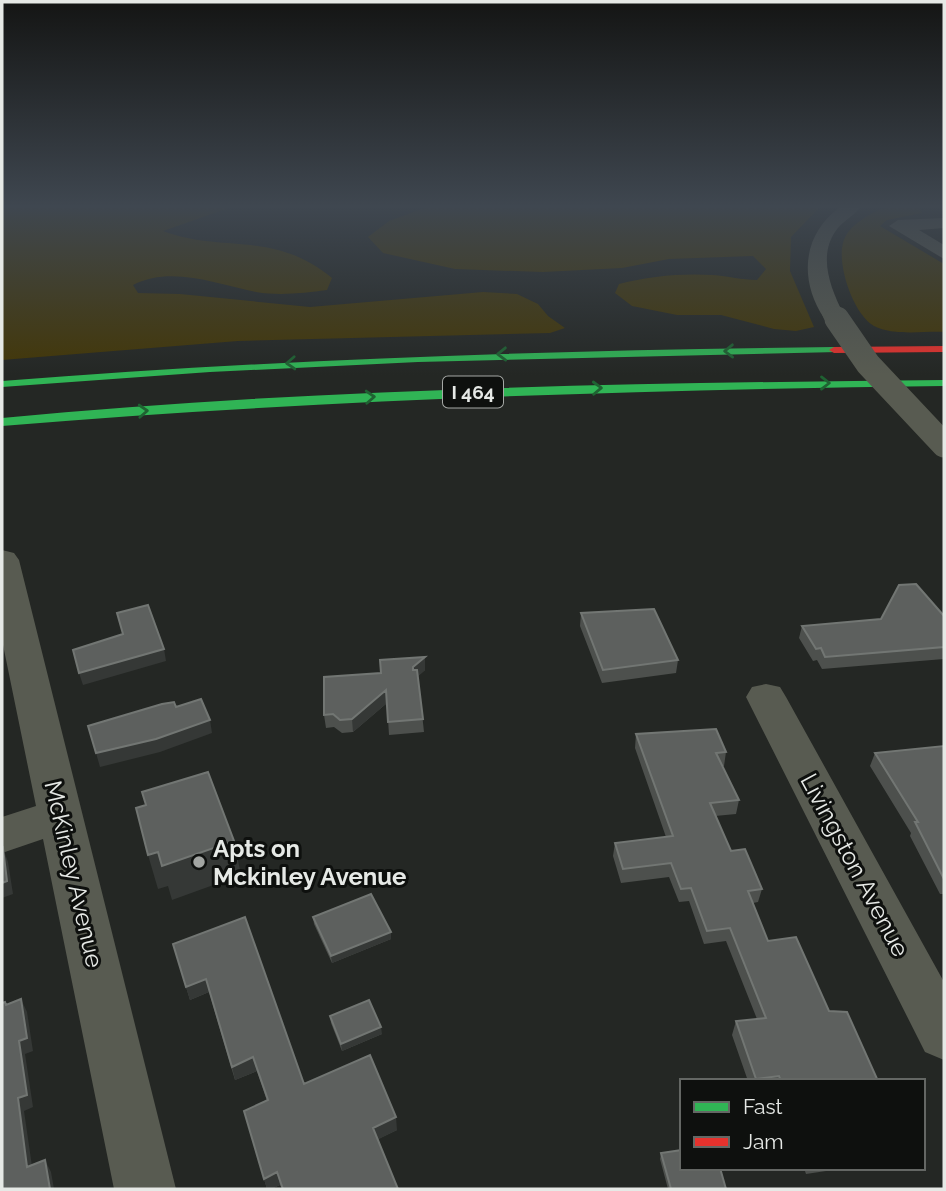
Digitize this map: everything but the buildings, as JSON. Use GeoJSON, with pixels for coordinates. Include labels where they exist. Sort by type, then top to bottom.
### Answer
{"type":"FeatureCollection","features":[{"type":"Feature","properties":{"kind":"highway","name":"I 464"},"geometry":{"type":"LineString","coordinates":[[2,382],[240,366],[473,355],[944,349]]}},
{"type":"Feature","properties":{"kind":"highway","name":"I 464"},"geometry":{"type":"LineString","coordinates":[[2,422],[94,414],[527,390],[711,384],[944,383]]}},
{"type":"Feature","properties":{"kind":"highway"},"geometry":{"type":"LineString","coordinates":[[2,427],[94,414]]}},
{"type":"Feature","properties":{"kind":"street"},"geometry":{"type":"LineString","coordinates":[[817,264],[817,279],[832,313],[868,364],[944,445]]}},
{"type":"Feature","properties":{"kind":"street","name":"McKinley Avenue"},"geometry":{"type":"LineString","coordinates":[[2,560],[145,1189]]}},
{"type":"Feature","properties":{"kind":"street","name":"Livingston Avenue"},"geometry":{"type":"LineString","coordinates":[[766,696],[944,1034]]}},
{"type":"Feature","properties":{"kind":"street"},"geometry":{"type":"LineString","coordinates":[[2,835],[61,815]]}},
{"type":"Feature","properties":{"kind":"shaded area"},"geometry":{"type":"Polygon","coordinates":[[[2,264],[311,264],[332,278],[327,290],[265,293],[178,276],[148,279],[133,285],[138,293],[180,294],[310,307],[483,292],[517,294],[538,304],[548,316],[565,328],[550,333],[238,341],[2,360],[2,264]]]}},
{"type":"Feature","properties":{"kind":"shaded area"},"geometry":{"type":"Polygon","coordinates":[[[431,264],[645,264],[622,268],[543,272],[455,269],[431,264]]]}},
{"type":"Feature","properties":{"kind":"shaded area"},"geometry":{"type":"Polygon","coordinates":[[[761,264],[790,264],[790,271],[814,327],[796,331],[774,329],[721,315],[677,315],[632,306],[615,293],[619,284],[642,279],[689,274],[757,280],[766,269],[761,264]]]}},
{"type":"Feature","properties":{"kind":"shaded area"},"geometry":{"type":"Polygon","coordinates":[[[842,264],[944,264],[944,332],[899,332],[874,326],[866,320],[853,300],[842,264]]]}},
{"type":"Feature","properties":{"kind":"traffic: fast"},"geometry":{"type":"LineString","coordinates":[[2,384],[314,363],[626,353],[834,350]]}},
{"type":"Feature","properties":{"kind":"traffic: fast"},"geometry":{"type":"LineString","coordinates":[[2,422],[180,408],[451,394],[944,383]]}},
{"type":"Feature","properties":{"kind":"traffic: jam"},"geometry":{"type":"LineString","coordinates":[[834,350],[944,349]]}},
{"type":"Feature","properties":{"kind":"place","name":"Apts on Mckinley Avenue"},"geometry":{"type":"Point","coordinates":[199,862]}}]}
